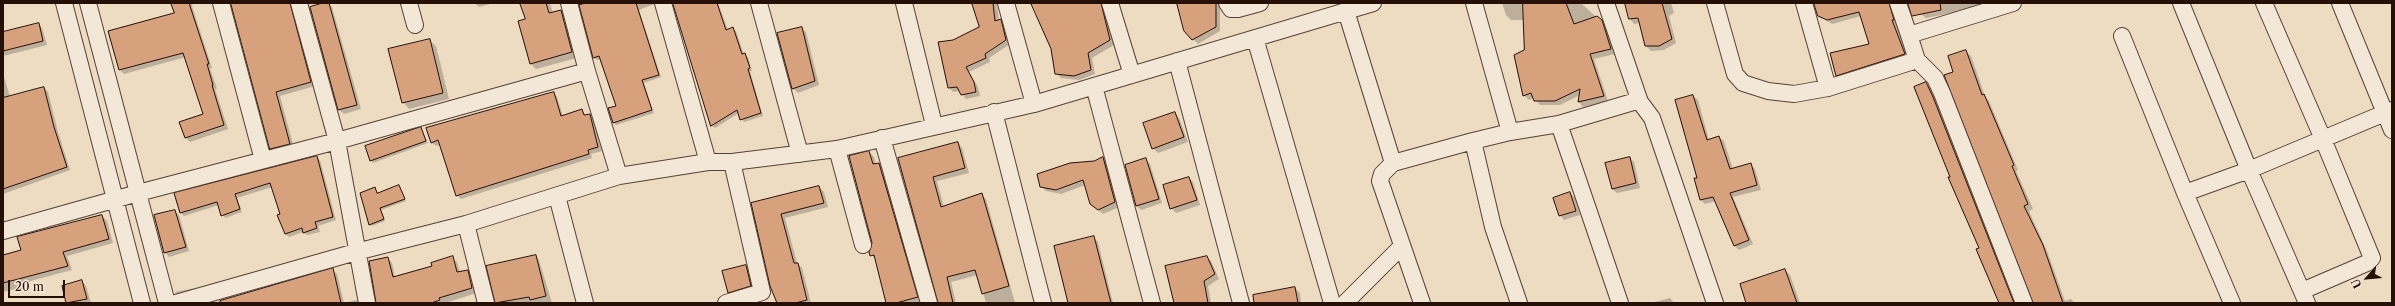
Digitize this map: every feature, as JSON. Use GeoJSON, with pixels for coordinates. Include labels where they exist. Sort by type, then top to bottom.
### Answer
{"type":"FeatureCollection","features":[{"type":"Feature","properties":{"kind":"street"},"geometry":{"type":"LineString","coordinates":[[64,3],[142,303]]}},
{"type":"Feature","properties":{"kind":"street"},"geometry":{"type":"LineString","coordinates":[[88,3],[167,303]]}},
{"type":"Feature","properties":{"kind":"street"},"geometry":{"type":"LineString","coordinates":[[221,3],[264,160]]}},
{"type":"Feature","properties":{"kind":"street"},"geometry":{"type":"LineString","coordinates":[[298,3],[337,141],[356,252],[367,303]]}},
{"type":"Feature","properties":{"kind":"street"},"geometry":{"type":"LineString","coordinates":[[409,3],[415,25]]}},
{"type":"Feature","properties":{"kind":"street"},"geometry":{"type":"LineString","coordinates":[[569,3],[587,71],[619,176]]}},
{"type":"Feature","properties":{"kind":"street"},"geometry":{"type":"LineString","coordinates":[[663,3],[708,162]]}},
{"type":"Feature","properties":{"kind":"street"},"geometry":{"type":"LineString","coordinates":[[759,3],[800,154]]}},
{"type":"Feature","properties":{"kind":"street"},"geometry":{"type":"LineString","coordinates":[[904,3],[934,125]]}},
{"type":"Feature","properties":{"kind":"street"},"geometry":{"type":"LineString","coordinates":[[1006,3],[1034,104]]}},
{"type":"Feature","properties":{"kind":"street"},"geometry":{"type":"LineString","coordinates":[[1110,3],[1132,75]]}},
{"type":"Feature","properties":{"kind":"street"},"geometry":{"type":"LineString","coordinates":[[1227,3],[1231,9],[1238,10],[1260,3]]}},
{"type":"Feature","properties":{"kind":"street"},"geometry":{"type":"LineString","coordinates":[[176,303],[356,252],[466,224],[619,176],[708,162],[732,162],[837,148],[934,125],[1034,104],[1373,3]]}},
{"type":"Feature","properties":{"kind":"street"},"geometry":{"type":"LineString","coordinates":[[1474,3],[1510,132]]}},
{"type":"Feature","properties":{"kind":"street"},"geometry":{"type":"LineString","coordinates":[[1606,3],[1640,102],[1652,118],[1715,303]]}},
{"type":"Feature","properties":{"kind":"street"},"geometry":{"type":"LineString","coordinates":[[1715,3],[1735,74],[1743,83],[1768,91],[1794,94],[1828,88],[1917,60]]}},
{"type":"Feature","properties":{"kind":"street"},"geometry":{"type":"LineString","coordinates":[[1804,3],[1828,88]]}},
{"type":"Feature","properties":{"kind":"street"},"geometry":{"type":"LineString","coordinates":[[1898,3],[1910,35],[1917,60],[1935,78],[1942,93],[2024,303]]}},
{"type":"Feature","properties":{"kind":"street"},"geometry":{"type":"LineString","coordinates":[[1910,35],[2012,3]]}},
{"type":"Feature","properties":{"kind":"street"},"geometry":{"type":"LineString","coordinates":[[2181,3],[2249,170],[2305,297],[2361,266],[2372,258],[2323,139],[2264,3]]}},
{"type":"Feature","properties":{"kind":"street"},"geometry":{"type":"LineString","coordinates":[[2340,3],[2389,111],[2392,130]]}},
{"type":"Feature","properties":{"kind":"street"},"geometry":{"type":"LineString","coordinates":[[1346,11],[1392,163]]}},
{"type":"Feature","properties":{"kind":"street"},"geometry":{"type":"LineString","coordinates":[[2122,36],[2185,193],[2232,303]]}},
{"type":"Feature","properties":{"kind":"street"},"geometry":{"type":"LineString","coordinates":[[1255,38],[1332,303]]}},
{"type":"Feature","properties":{"kind":"street"},"geometry":{"type":"LineString","coordinates":[[1177,61],[1241,303]]}},
{"type":"Feature","properties":{"kind":"street"},"geometry":{"type":"LineString","coordinates":[[3,231],[138,193],[337,141],[587,71]]}},
{"type":"Feature","properties":{"kind":"street"},"geometry":{"type":"LineString","coordinates":[[1094,86],[1152,303]]}},
{"type":"Feature","properties":{"kind":"street"},"geometry":{"type":"LineString","coordinates":[[91,108],[115,101]]}},
{"type":"Feature","properties":{"kind":"street"},"geometry":{"type":"LineString","coordinates":[[1422,303],[1380,180],[1382,174],[1392,163],[1510,132],[1559,124],[1640,102]]}},
{"type":"Feature","properties":{"kind":"street"},"geometry":{"type":"LineString","coordinates":[[2185,193],[2249,170],[2389,111]]}},
{"type":"Feature","properties":{"kind":"street"},"geometry":{"type":"LineString","coordinates":[[994,112],[1042,303]]}},
{"type":"Feature","properties":{"kind":"street"},"geometry":{"type":"LineString","coordinates":[[1559,124],[1620,303]]}},
{"type":"Feature","properties":{"kind":"street"},"geometry":{"type":"LineString","coordinates":[[882,138],[929,303]]}},
{"type":"Feature","properties":{"kind":"street"},"geometry":{"type":"LineString","coordinates":[[1473,141],[1493,226],[1519,303]]}},
{"type":"Feature","properties":{"kind":"street"},"geometry":{"type":"LineString","coordinates":[[837,148],[863,245]]}},
{"type":"Feature","properties":{"kind":"street"},"geometry":{"type":"LineString","coordinates":[[726,303],[764,298],[732,162]]}},
{"type":"Feature","properties":{"kind":"street"},"geometry":{"type":"LineString","coordinates":[[557,196],[585,303]]}},
{"type":"Feature","properties":{"kind":"street"},"geometry":{"type":"LineString","coordinates":[[466,224],[486,303]]}},
{"type":"Feature","properties":{"kind":"street"},"geometry":{"type":"LineString","coordinates":[[1345,303],[1402,246]]}},
{"type":"Feature","properties":{"kind":"building"},"geometry":{"type":"Polygon","coordinates":[[[171,3],[189,3],[209,64],[207,64],[212,85],[224,125],[185,138],[179,122],[203,114],[183,53],[119,70],[108,31],[174,13],[171,3]]]}},
{"type":"Feature","properties":{"kind":"building"},"geometry":{"type":"Polygon","coordinates":[[[231,3],[290,3],[311,82],[276,92],[290,144],[270,149],[231,3]]]}},
{"type":"Feature","properties":{"kind":"building"},"geometry":{"type":"Polygon","coordinates":[[[323,3],[329,3],[357,105],[338,110],[310,7],[323,3]]]}},
{"type":"Feature","properties":{"kind":"building"},"geometry":{"type":"Polygon","coordinates":[[[520,3],[546,3],[549,13],[561,10],[572,52],[530,64],[518,21],[525,19],[520,3]]]}},
{"type":"Feature","properties":{"kind":"building"},"geometry":{"type":"Polygon","coordinates":[[[587,3],[636,3],[659,75],[642,80],[652,110],[613,123],[608,108],[616,106],[599,56],[593,58],[579,5],[587,3]]]}},
{"type":"Feature","properties":{"kind":"building"},"geometry":{"type":"Polygon","coordinates":[[[673,3],[717,3],[726,30],[733,27],[742,54],[745,53],[750,68],[748,69],[761,113],[740,120],[737,110],[711,126],[673,3]]]}},
{"type":"Feature","properties":{"kind":"building"},"geometry":{"type":"Polygon","coordinates":[[[972,3],[993,3],[995,21],[1001,19],[1006,40],[985,54],[986,58],[966,67],[974,82],[976,92],[961,95],[957,87],[948,88],[938,42],[953,40],[979,27],[972,3]]]}},
{"type":"Feature","properties":{"kind":"building"},"geometry":{"type":"Polygon","coordinates":[[[1031,3],[1101,3],[1110,40],[1088,53],[1091,70],[1074,76],[1055,74],[1051,49],[1031,3]]]}},
{"type":"Feature","properties":{"kind":"building"},"geometry":{"type":"Polygon","coordinates":[[[1177,3],[1216,3],[1216,27],[1192,40],[1184,31],[1177,3]]]}},
{"type":"Feature","properties":{"kind":"building"},"geometry":{"type":"Polygon","coordinates":[[[1523,3],[1566,3],[1574,24],[1597,16],[1602,20],[1611,49],[1590,54],[1604,96],[1578,102],[1580,89],[1555,101],[1534,101],[1531,93],[1523,96],[1514,55],[1524,50],[1523,3]]]}},
{"type":"Feature","properties":{"kind":"building"},"geometry":{"type":"Polygon","coordinates":[[[1625,3],[1662,3],[1672,39],[1659,46],[1645,46],[1638,18],[1629,19],[1625,3]]]}},
{"type":"Feature","properties":{"kind":"building"},"geometry":{"type":"Polygon","coordinates":[[[1814,3],[1889,3],[1894,20],[1892,20],[1905,54],[1836,76],[1830,53],[1869,44],[1859,12],[1827,20],[1818,16],[1814,3]]]}},
{"type":"Feature","properties":{"kind":"building"},"geometry":{"type":"Polygon","coordinates":[[[1908,3],[1940,3],[1941,10],[1912,16],[1908,3]]]}},
{"type":"Feature","properties":{"kind":"building"},"geometry":{"type":"Polygon","coordinates":[[[39,23],[43,41],[3,51],[3,32],[39,23]]]}},
{"type":"Feature","properties":{"kind":"building"},"geometry":{"type":"Polygon","coordinates":[[[802,27],[815,81],[792,89],[777,33],[802,27]]]}},
{"type":"Feature","properties":{"kind":"building"},"geometry":{"type":"Polygon","coordinates":[[[430,39],[443,93],[402,103],[388,49],[430,39]]]}},
{"type":"Feature","properties":{"kind":"building"},"geometry":{"type":"Polygon","coordinates":[[[1966,50],[1982,95],[1984,94],[2014,165],[2012,166],[2028,204],[2024,206],[2043,245],[2063,303],[2033,303],[1944,75],[1953,72],[1948,56],[1966,50]]]}},
{"type":"Feature","properties":{"kind":"building"},"geometry":{"type":"Polygon","coordinates":[[[1926,82],[2014,303],[1999,303],[1976,249],[1979,248],[1948,177],[1950,177],[1914,87],[1926,82]]]}},
{"type":"Feature","properties":{"kind":"building"},"geometry":{"type":"Polygon","coordinates":[[[44,87],[54,127],[67,167],[3,189],[3,98],[44,87]]]}},
{"type":"Feature","properties":{"kind":"building"},"geometry":{"type":"Polygon","coordinates":[[[554,92],[561,116],[582,109],[584,115],[590,114],[598,147],[588,150],[589,154],[456,196],[438,140],[431,143],[426,128],[554,92]]]}},
{"type":"Feature","properties":{"kind":"building"},"geometry":{"type":"Polygon","coordinates":[[[1693,95],[1707,140],[1719,136],[1730,169],[1751,163],[1757,185],[1730,193],[1749,240],[1734,246],[1713,197],[1700,200],[1694,178],[1697,178],[1675,100],[1693,95]]]}},
{"type":"Feature","properties":{"kind":"building"},"geometry":{"type":"Polygon","coordinates":[[[1175,112],[1184,137],[1152,149],[1143,123],[1175,112]]]}},
{"type":"Feature","properties":{"kind":"building"},"geometry":{"type":"Polygon","coordinates":[[[421,127],[426,141],[370,161],[365,146],[421,127]]]}},
{"type":"Feature","properties":{"kind":"building"},"geometry":{"type":"Polygon","coordinates":[[[958,142],[965,168],[933,177],[941,207],[982,193],[1009,286],[982,294],[975,270],[947,277],[953,303],[938,303],[898,158],[958,142]]]}},
{"type":"Feature","properties":{"kind":"building"},"geometry":{"type":"Polygon","coordinates":[[[869,151],[873,164],[879,163],[918,297],[896,303],[886,303],[874,255],[870,256],[869,252],[872,243],[849,156],[869,151]]]}},
{"type":"Feature","properties":{"kind":"building"},"geometry":{"type":"Polygon","coordinates":[[[317,156],[333,217],[315,222],[317,228],[303,233],[302,228],[285,234],[277,215],[280,214],[270,183],[235,194],[240,209],[221,216],[217,202],[180,213],[174,193],[317,156]]]}},
{"type":"Feature","properties":{"kind":"building"},"geometry":{"type":"Polygon","coordinates":[[[1103,157],[1115,202],[1098,210],[1090,204],[1083,180],[1056,190],[1040,187],[1037,174],[1070,163],[1094,161],[1103,157]]]}},
{"type":"Feature","properties":{"kind":"building"},"geometry":{"type":"Polygon","coordinates":[[[1630,157],[1636,183],[1612,189],[1605,163],[1630,157]]]}},
{"type":"Feature","properties":{"kind":"building"},"geometry":{"type":"Polygon","coordinates":[[[1146,158],[1159,199],[1136,206],[1125,165],[1146,158]]]}},
{"type":"Feature","properties":{"kind":"building"},"geometry":{"type":"Polygon","coordinates":[[[1189,177],[1197,200],[1170,209],[1163,185],[1189,177]]]}},
{"type":"Feature","properties":{"kind":"building"},"geometry":{"type":"Polygon","coordinates":[[[399,185],[405,199],[380,208],[384,219],[369,225],[360,193],[375,187],[377,193],[399,185]]]}},
{"type":"Feature","properties":{"kind":"building"},"geometry":{"type":"Polygon","coordinates":[[[819,186],[824,203],[781,214],[794,263],[798,263],[807,300],[795,303],[777,303],[770,286],[751,203],[819,186]]]}},
{"type":"Feature","properties":{"kind":"building"},"geometry":{"type":"Polygon","coordinates":[[[1570,192],[1576,211],[1559,216],[1553,198],[1570,192]]]}},
{"type":"Feature","properties":{"kind":"building"},"geometry":{"type":"Polygon","coordinates":[[[175,210],[186,247],[164,253],[154,215],[175,210]]]}},
{"type":"Feature","properties":{"kind":"building"},"geometry":{"type":"Polygon","coordinates":[[[102,215],[109,239],[63,252],[68,266],[3,283],[3,255],[21,250],[17,237],[102,215]]]}},
{"type":"Feature","properties":{"kind":"building"},"geometry":{"type":"Polygon","coordinates":[[[1094,236],[1111,303],[1068,303],[1054,246],[1094,236]]]}},
{"type":"Feature","properties":{"kind":"building"},"geometry":{"type":"Polygon","coordinates":[[[536,255],[546,296],[530,300],[529,297],[495,303],[486,266],[536,255]]]}},
{"type":"Feature","properties":{"kind":"building"},"geometry":{"type":"Polygon","coordinates":[[[453,256],[457,272],[468,270],[472,288],[439,298],[440,300],[431,303],[376,303],[369,261],[388,257],[393,277],[432,266],[431,263],[453,256]]]}},
{"type":"Feature","properties":{"kind":"building"},"geometry":{"type":"Polygon","coordinates":[[[1207,256],[1215,274],[1204,281],[1208,303],[1174,303],[1165,266],[1207,256]]]}},
{"type":"Feature","properties":{"kind":"building"},"geometry":{"type":"Polygon","coordinates":[[[746,265],[751,286],[728,293],[722,271],[746,265]]]}},
{"type":"Feature","properties":{"kind":"building"},"geometry":{"type":"Polygon","coordinates":[[[333,268],[341,303],[220,303],[220,301],[333,268]]]}},
{"type":"Feature","properties":{"kind":"building"},"geometry":{"type":"Polygon","coordinates":[[[1785,269],[1797,303],[1746,303],[1740,284],[1785,269]]]}},
{"type":"Feature","properties":{"kind":"building"},"geometry":{"type":"Polygon","coordinates":[[[82,280],[87,299],[66,303],[62,286],[82,280]]]}},
{"type":"Feature","properties":{"kind":"building"},"geometry":{"type":"Polygon","coordinates":[[[1295,287],[1298,303],[1254,303],[1253,295],[1295,287]]]}}]}
